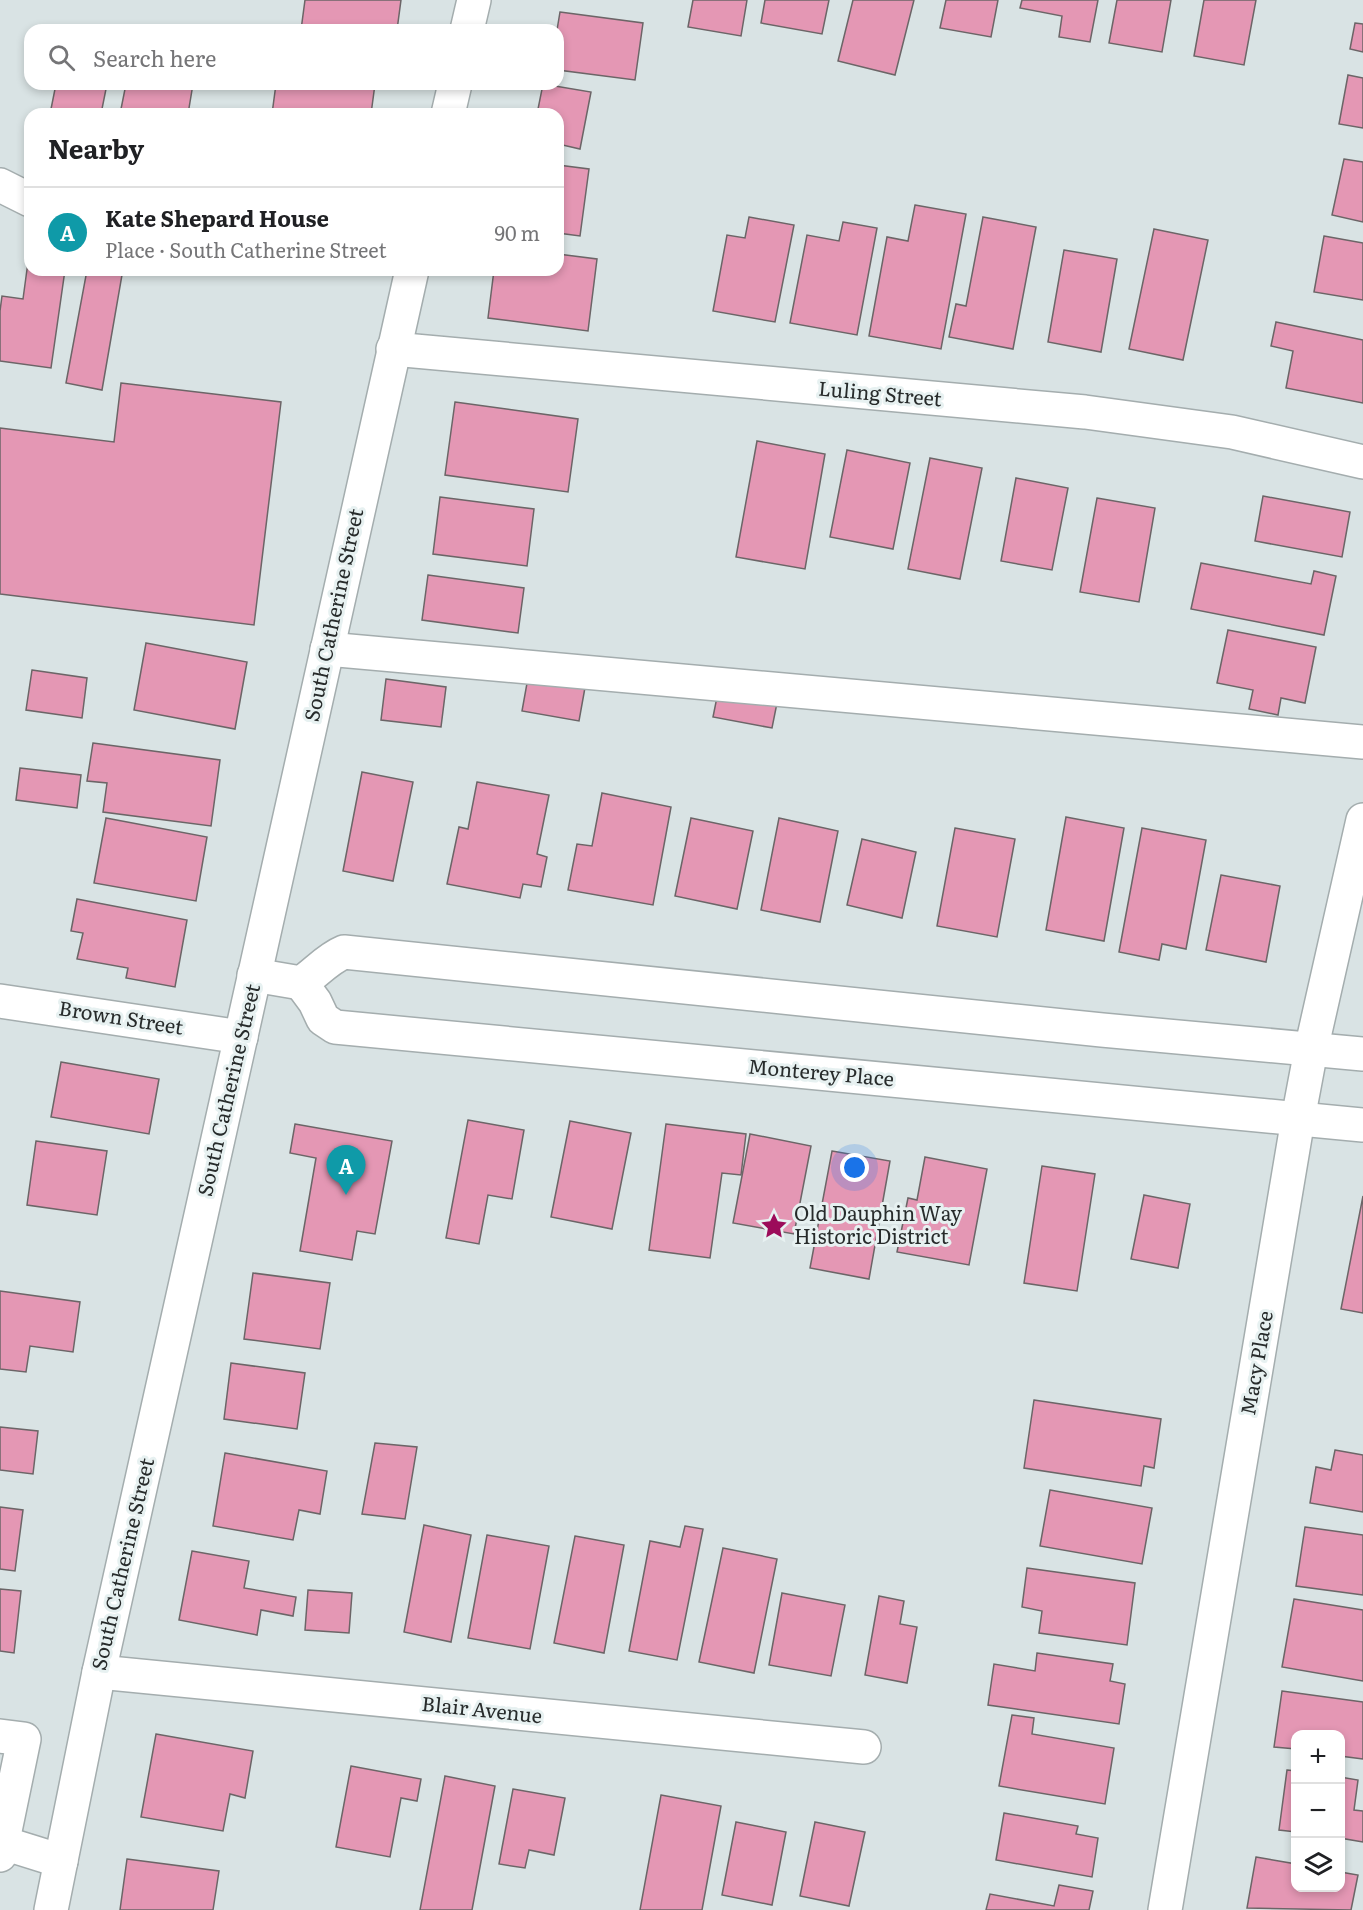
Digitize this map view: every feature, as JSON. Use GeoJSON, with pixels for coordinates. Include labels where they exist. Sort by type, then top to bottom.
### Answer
{"type":"FeatureCollection","features":[{"type":"Feature","properties":{"kind":"street"},"geometry":{"type":"LineString","coordinates":[[468,24],[474,0]]}},
{"type":"Feature","properties":{"kind":"street"},"geometry":{"type":"LineString","coordinates":[[449,108],[454,90]]}},
{"type":"Feature","properties":{"kind":"street"},"geometry":{"type":"LineString","coordinates":[[0,184],[24,197]]}},
{"type":"Feature","properties":{"kind":"street","name":"South Catherine Street"},"geometry":{"type":"LineString","coordinates":[[51,1910],[99,1672],[411,276]]}},
{"type":"Feature","properties":{"kind":"street","name":"Luling Street"},"geometry":{"type":"LineString","coordinates":[[393,349],[1085,412],[1232,432],[1363,462]]}},
{"type":"Feature","properties":{"kind":"street"},"geometry":{"type":"LineString","coordinates":[[327,649],[1363,742]]}},
{"type":"Feature","properties":{"kind":"street","name":"Macy Place"},"geometry":{"type":"LineString","coordinates":[[1165,1910],[1298,1119],[1311,1050],[1363,820]]}},
{"type":"Feature","properties":{"kind":"street"},"geometry":{"type":"LineString","coordinates":[[254,975],[301,983],[318,972],[332,957],[344,952],[1102,1030],[1363,1054]]}},
{"type":"Feature","properties":{"kind":"street","name":"Monterey Place"},"geometry":{"type":"LineString","coordinates":[[301,983],[315,1002],[323,1019],[334,1027],[1363,1125]]}},
{"type":"Feature","properties":{"kind":"street","name":"Brown Street"},"geometry":{"type":"LineString","coordinates":[[0,1001],[241,1037]]}},
{"type":"Feature","properties":{"kind":"street","name":"Blair Avenue"},"geometry":{"type":"LineString","coordinates":[[99,1672],[864,1747]]}},
{"type":"Feature","properties":{"kind":"street"},"geometry":{"type":"LineString","coordinates":[[0,1736],[24,1739],[1,1846],[61,1861]]}},
{"type":"Feature","properties":{"kind":"building"},"geometry":{"type":"Polygon","coordinates":[[[305,0],[401,0],[398,24],[302,24],[305,0]]]}},
{"type":"Feature","properties":{"kind":"building"},"geometry":{"type":"Polygon","coordinates":[[[693,0],[747,0],[741,36],[688,27],[693,0]]]}},
{"type":"Feature","properties":{"kind":"building"},"geometry":{"type":"Polygon","coordinates":[[[765,0],[829,0],[822,34],[761,23],[765,0]]]}},
{"type":"Feature","properties":{"kind":"building"},"geometry":{"type":"Polygon","coordinates":[[[853,0],[914,0],[895,75],[838,61],[853,0]]]}},
{"type":"Feature","properties":{"kind":"building"},"geometry":{"type":"Polygon","coordinates":[[[946,0],[998,0],[991,37],[940,28],[946,0]]]}},
{"type":"Feature","properties":{"kind":"building"},"geometry":{"type":"Polygon","coordinates":[[[1022,0],[1098,0],[1090,42],[1059,37],[1062,16],[1020,8],[1022,0]]]}},
{"type":"Feature","properties":{"kind":"building"},"geometry":{"type":"Polygon","coordinates":[[[1117,0],[1171,0],[1162,52],[1109,43],[1117,0]]]}},
{"type":"Feature","properties":{"kind":"building"},"geometry":{"type":"Polygon","coordinates":[[[1204,0],[1256,0],[1244,65],[1194,56],[1204,0]]]}},
{"type":"Feature","properties":{"kind":"building"},"geometry":{"type":"Polygon","coordinates":[[[560,12],[643,23],[635,80],[564,71],[564,24],[558,24],[560,12]]]}},
{"type":"Feature","properties":{"kind":"building"},"geometry":{"type":"Polygon","coordinates":[[[1355,23],[1363,24],[1363,52],[1350,49],[1355,23]]]}},
{"type":"Feature","properties":{"kind":"building"},"geometry":{"type":"Polygon","coordinates":[[[1348,75],[1363,78],[1363,128],[1339,124],[1348,75]]]}},
{"type":"Feature","properties":{"kind":"building"},"geometry":{"type":"Polygon","coordinates":[[[564,88],[591,92],[580,149],[564,145],[564,108],[538,108],[542,90],[564,90],[564,88]]]}},
{"type":"Feature","properties":{"kind":"building"},"geometry":{"type":"Polygon","coordinates":[[[55,90],[106,90],[102,108],[51,108],[55,90]]]}},
{"type":"Feature","properties":{"kind":"building"},"geometry":{"type":"Polygon","coordinates":[[[125,90],[192,90],[189,108],[121,108],[125,90]]]}},
{"type":"Feature","properties":{"kind":"building"},"geometry":{"type":"Polygon","coordinates":[[[275,90],[374,90],[372,108],[273,108],[275,90]]]}},
{"type":"Feature","properties":{"kind":"building"},"geometry":{"type":"Polygon","coordinates":[[[1344,159],[1363,162],[1363,222],[1332,215],[1344,159]]]}},
{"type":"Feature","properties":{"kind":"building"},"geometry":{"type":"Polygon","coordinates":[[[564,166],[589,169],[580,236],[564,234],[564,166]]]}},
{"type":"Feature","properties":{"kind":"building"},"geometry":{"type":"Polygon","coordinates":[[[915,205],[966,214],[941,349],[869,336],[887,237],[908,241],[915,205]]]}},
{"type":"Feature","properties":{"kind":"building"},"geometry":{"type":"Polygon","coordinates":[[[749,217],[794,225],[775,322],[713,311],[727,235],[745,238],[749,217]]]}},
{"type":"Feature","properties":{"kind":"building"},"geometry":{"type":"Polygon","coordinates":[[[983,217],[1036,227],[1013,349],[949,337],[956,304],[966,306],[983,217]]]}},
{"type":"Feature","properties":{"kind":"building"},"geometry":{"type":"Polygon","coordinates":[[[843,222],[877,228],[857,335],[790,323],[807,235],[839,241],[843,222]]]}},
{"type":"Feature","properties":{"kind":"building"},"geometry":{"type":"Polygon","coordinates":[[[1154,229],[1208,240],[1183,360],[1129,349],[1154,229]]]}},
{"type":"Feature","properties":{"kind":"building"},"geometry":{"type":"Polygon","coordinates":[[[1324,236],[1363,243],[1363,300],[1314,292],[1324,236]]]}},
{"type":"Feature","properties":{"kind":"building"},"geometry":{"type":"Polygon","coordinates":[[[1064,250],[1117,259],[1101,352],[1048,342],[1064,250]]]}},
{"type":"Feature","properties":{"kind":"building"},"geometry":{"type":"Polygon","coordinates":[[[564,255],[597,259],[588,331],[488,318],[493,276],[564,276],[564,255]]]}},
{"type":"Feature","properties":{"kind":"building"},"geometry":{"type":"Polygon","coordinates":[[[26,276],[64,276],[51,368],[0,361],[2,296],[23,299],[26,276]]]}},
{"type":"Feature","properties":{"kind":"building"},"geometry":{"type":"Polygon","coordinates":[[[86,276],[122,276],[102,390],[66,383],[86,276]]]}},
{"type":"Feature","properties":{"kind":"building"},"geometry":{"type":"Polygon","coordinates":[[[1276,322],[1363,340],[1363,403],[1286,388],[1293,351],[1271,346],[1276,322]]]}},
{"type":"Feature","properties":{"kind":"building"},"geometry":{"type":"Polygon","coordinates":[[[121,383],[281,402],[254,625],[0,594],[0,428],[114,442],[121,383]]]}},
{"type":"Feature","properties":{"kind":"building"},"geometry":{"type":"Polygon","coordinates":[[[455,402],[578,419],[568,492],[445,475],[455,402]]]}},
{"type":"Feature","properties":{"kind":"building"},"geometry":{"type":"Polygon","coordinates":[[[757,441],[825,454],[805,569],[736,557],[757,441]]]}},
{"type":"Feature","properties":{"kind":"building"},"geometry":{"type":"Polygon","coordinates":[[[847,450],[910,463],[893,549],[830,537],[847,450]]]}},
{"type":"Feature","properties":{"kind":"building"},"geometry":{"type":"Polygon","coordinates":[[[930,458],[982,468],[960,579],[908,569],[930,458]]]}},
{"type":"Feature","properties":{"kind":"building"},"geometry":{"type":"Polygon","coordinates":[[[1016,478],[1068,488],[1052,570],[1001,561],[1016,478]]]}},
{"type":"Feature","properties":{"kind":"building"},"geometry":{"type":"Polygon","coordinates":[[[1263,496],[1350,512],[1342,557],[1255,541],[1263,496]]]}},
{"type":"Feature","properties":{"kind":"building"},"geometry":{"type":"Polygon","coordinates":[[[440,497],[534,509],[527,566],[433,554],[440,497]]]}},
{"type":"Feature","properties":{"kind":"building"},"geometry":{"type":"Polygon","coordinates":[[[1097,498],[1155,508],[1139,602],[1080,592],[1097,498]]]}},
{"type":"Feature","properties":{"kind":"building"},"geometry":{"type":"Polygon","coordinates":[[[1201,563],[1311,584],[1314,571],[1336,576],[1324,635],[1191,609],[1201,563]]]}},
{"type":"Feature","properties":{"kind":"building"},"geometry":{"type":"Polygon","coordinates":[[[428,575],[524,588],[518,633],[422,620],[428,575]]]}},
{"type":"Feature","properties":{"kind":"building"},"geometry":{"type":"Polygon","coordinates":[[[1228,630],[1316,647],[1305,703],[1281,698],[1278,715],[1249,709],[1253,690],[1217,683],[1228,630]]]}},
{"type":"Feature","properties":{"kind":"building"},"geometry":{"type":"Polygon","coordinates":[[[146,643],[247,662],[235,729],[134,710],[146,643]]]}},
{"type":"Feature","properties":{"kind":"building"},"geometry":{"type":"Polygon","coordinates":[[[32,670],[87,678],[82,718],[26,710],[32,670]]]}},
{"type":"Feature","properties":{"kind":"building"},"geometry":{"type":"Polygon","coordinates":[[[529,672],[586,682],[579,721],[522,711],[529,672]]]}},
{"type":"Feature","properties":{"kind":"building"},"geometry":{"type":"Polygon","coordinates":[[[386,679],[446,687],[441,727],[381,720],[386,679]]]}},
{"type":"Feature","properties":{"kind":"building"},"geometry":{"type":"Polygon","coordinates":[[[718,692],[777,703],[772,728],[713,717],[718,692]]]}},
{"type":"Feature","properties":{"kind":"building"},"geometry":{"type":"Polygon","coordinates":[[[93,743],[220,760],[211,826],[103,812],[107,783],[87,781],[93,743]]]}},
{"type":"Feature","properties":{"kind":"building"},"geometry":{"type":"Polygon","coordinates":[[[20,768],[81,775],[77,808],[16,800],[20,768]]]}},
{"type":"Feature","properties":{"kind":"building"},"geometry":{"type":"Polygon","coordinates":[[[362,772],[413,782],[393,881],[343,871],[362,772]]]}},
{"type":"Feature","properties":{"kind":"building"},"geometry":{"type":"Polygon","coordinates":[[[477,782],[549,795],[537,854],[547,857],[541,887],[523,884],[520,898],[447,884],[459,827],[468,829],[477,782]]]}},
{"type":"Feature","properties":{"kind":"building"},"geometry":{"type":"Polygon","coordinates":[[[602,793],[671,807],[653,905],[568,890],[577,844],[592,846],[602,793]]]}},
{"type":"Feature","properties":{"kind":"building"},"geometry":{"type":"Polygon","coordinates":[[[1066,817],[1124,828],[1104,941],[1046,930],[1066,817]]]}},
{"type":"Feature","properties":{"kind":"building"},"geometry":{"type":"Polygon","coordinates":[[[106,818],[207,837],[196,901],[94,883],[106,818]]]}},
{"type":"Feature","properties":{"kind":"building"},"geometry":{"type":"Polygon","coordinates":[[[691,818],[753,831],[737,909],[675,896],[691,818]]]}},
{"type":"Feature","properties":{"kind":"building"},"geometry":{"type":"Polygon","coordinates":[[[779,818],[838,831],[820,922],[761,910],[779,818]]]}},
{"type":"Feature","properties":{"kind":"building"},"geometry":{"type":"Polygon","coordinates":[[[955,828],[1015,839],[997,937],[937,926],[955,828]]]}},
{"type":"Feature","properties":{"kind":"building"},"geometry":{"type":"Polygon","coordinates":[[[1142,828],[1206,840],[1186,949],[1162,944],[1159,960],[1119,952],[1142,828]]]}},
{"type":"Feature","properties":{"kind":"building"},"geometry":{"type":"Polygon","coordinates":[[[862,839],[916,852],[902,918],[847,905],[862,839]]]}},
{"type":"Feature","properties":{"kind":"building"},"geometry":{"type":"Polygon","coordinates":[[[1221,875],[1280,886],[1266,962],[1206,950],[1221,875]]]}},
{"type":"Feature","properties":{"kind":"building"},"geometry":{"type":"Polygon","coordinates":[[[77,899],[187,920],[175,987],[126,978],[128,968],[77,959],[83,933],[71,931],[77,899]]]}},
{"type":"Feature","properties":{"kind":"building"},"geometry":{"type":"Polygon","coordinates":[[[61,1062],[159,1079],[149,1134],[51,1117],[61,1062]]]}},
{"type":"Feature","properties":{"kind":"building"},"geometry":{"type":"Polygon","coordinates":[[[468,1120],[524,1130],[512,1199],[488,1195],[479,1244],[446,1238],[468,1120]]]}},
{"type":"Feature","properties":{"kind":"building"},"geometry":{"type":"Polygon","coordinates":[[[570,1121],[631,1133],[612,1229],[551,1217],[570,1121]]]}},
{"type":"Feature","properties":{"kind":"building"},"geometry":{"type":"Polygon","coordinates":[[[295,1124],[392,1141],[375,1234],[357,1231],[352,1260],[300,1251],[316,1158],[290,1153],[295,1124]]]}},
{"type":"Feature","properties":{"kind":"building"},"geometry":{"type":"Polygon","coordinates":[[[666,1124],[746,1134],[741,1175],[722,1173],[710,1258],[649,1250],[666,1124]]]}},
{"type":"Feature","properties":{"kind":"building"},"geometry":{"type":"Polygon","coordinates":[[[750,1134],[811,1146],[794,1234],[733,1223],[750,1134]]]}},
{"type":"Feature","properties":{"kind":"building"},"geometry":{"type":"Polygon","coordinates":[[[36,1141],[107,1151],[97,1215],[27,1205],[36,1141]]]}},
{"type":"Feature","properties":{"kind":"building"},"geometry":{"type":"Polygon","coordinates":[[[832,1151],[890,1161],[869,1279],[810,1268],[832,1151]]]}},
{"type":"Feature","properties":{"kind":"building"},"geometry":{"type":"Polygon","coordinates":[[[925,1157],[987,1169],[969,1265],[897,1252],[908,1198],[917,1200],[925,1157]]]}},
{"type":"Feature","properties":{"kind":"building"},"geometry":{"type":"Polygon","coordinates":[[[1042,1166],[1095,1174],[1077,1291],[1024,1283],[1042,1166]]]}},
{"type":"Feature","properties":{"kind":"building"},"geometry":{"type":"Polygon","coordinates":[[[1144,1195],[1190,1204],[1178,1268],[1131,1259],[1144,1195]]]}},
{"type":"Feature","properties":{"kind":"building"},"geometry":{"type":"Polygon","coordinates":[[[1363,1196],[1363,1313],[1341,1309],[1363,1196]]]}},
{"type":"Feature","properties":{"kind":"building"},"geometry":{"type":"Polygon","coordinates":[[[253,1273],[330,1283],[320,1349],[244,1339],[253,1273]]]}},
{"type":"Feature","properties":{"kind":"building"},"geometry":{"type":"Polygon","coordinates":[[[0,1291],[80,1302],[73,1352],[30,1346],[26,1372],[0,1369],[0,1291]]]}},
{"type":"Feature","properties":{"kind":"building"},"geometry":{"type":"Polygon","coordinates":[[[231,1363],[305,1373],[297,1429],[224,1419],[231,1363]]]}},
{"type":"Feature","properties":{"kind":"building"},"geometry":{"type":"Polygon","coordinates":[[[1034,1400],[1161,1419],[1154,1468],[1144,1466],[1141,1486],[1024,1468],[1034,1400]]]}},
{"type":"Feature","properties":{"kind":"building"},"geometry":{"type":"Polygon","coordinates":[[[0,1427],[38,1431],[33,1474],[0,1470],[0,1427]]]}},
{"type":"Feature","properties":{"kind":"building"},"geometry":{"type":"Polygon","coordinates":[[[375,1443],[417,1447],[405,1519],[362,1514],[375,1443]]]}},
{"type":"Feature","properties":{"kind":"building"},"geometry":{"type":"Polygon","coordinates":[[[1335,1450],[1363,1455],[1363,1512],[1310,1503],[1316,1467],[1331,1470],[1335,1450]]]}},
{"type":"Feature","properties":{"kind":"building"},"geometry":{"type":"Polygon","coordinates":[[[225,1453],[327,1471],[320,1514],[299,1510],[293,1540],[213,1526],[225,1453]]]}},
{"type":"Feature","properties":{"kind":"building"},"geometry":{"type":"Polygon","coordinates":[[[1050,1490],[1152,1508],[1142,1564],[1040,1546],[1050,1490]]]}},
{"type":"Feature","properties":{"kind":"building"},"geometry":{"type":"Polygon","coordinates":[[[0,1507],[23,1510],[15,1571],[0,1569],[0,1507]]]}},
{"type":"Feature","properties":{"kind":"building"},"geometry":{"type":"Polygon","coordinates":[[[424,1525],[471,1535],[451,1642],[404,1632],[424,1525]]]}},
{"type":"Feature","properties":{"kind":"building"},"geometry":{"type":"Polygon","coordinates":[[[685,1526],[703,1529],[677,1660],[629,1651],[650,1541],[680,1547],[685,1526]]]}},
{"type":"Feature","properties":{"kind":"building"},"geometry":{"type":"Polygon","coordinates":[[[1305,1527],[1363,1535],[1363,1595],[1296,1586],[1305,1527]]]}},
{"type":"Feature","properties":{"kind":"building"},"geometry":{"type":"Polygon","coordinates":[[[487,1535],[549,1546],[530,1649],[468,1638],[487,1535]]]}},
{"type":"Feature","properties":{"kind":"building"},"geometry":{"type":"Polygon","coordinates":[[[575,1536],[624,1545],[604,1653],[554,1643],[575,1536]]]}},
{"type":"Feature","properties":{"kind":"building"},"geometry":{"type":"Polygon","coordinates":[[[723,1548],[777,1559],[754,1673],[699,1662],[723,1548]]]}},
{"type":"Feature","properties":{"kind":"building"},"geometry":{"type":"Polygon","coordinates":[[[192,1551],[249,1561],[244,1588],[296,1597],[293,1616],[261,1610],[257,1635],[179,1620],[192,1551]]]}},
{"type":"Feature","properties":{"kind":"building"},"geometry":{"type":"Polygon","coordinates":[[[1027,1568],[1135,1583],[1127,1645],[1039,1633],[1042,1611],[1022,1607],[1027,1568]]]}},
{"type":"Feature","properties":{"kind":"building"},"geometry":{"type":"Polygon","coordinates":[[[0,1589],[21,1591],[14,1653],[0,1651],[0,1589]]]}},
{"type":"Feature","properties":{"kind":"building"},"geometry":{"type":"Polygon","coordinates":[[[308,1590],[352,1593],[349,1633],[305,1630],[308,1590]]]}},
{"type":"Feature","properties":{"kind":"building"},"geometry":{"type":"Polygon","coordinates":[[[782,1593],[845,1605],[831,1676],[769,1665],[782,1593]]]}},
{"type":"Feature","properties":{"kind":"building"},"geometry":{"type":"Polygon","coordinates":[[[879,1596],[904,1601],[900,1624],[917,1627],[907,1683],[865,1675],[879,1596]]]}},
{"type":"Feature","properties":{"kind":"building"},"geometry":{"type":"Polygon","coordinates":[[[1294,1599],[1363,1610],[1363,1681],[1282,1667],[1294,1599]]]}},
{"type":"Feature","properties":{"kind":"building"},"geometry":{"type":"Polygon","coordinates":[[[1037,1653],[1113,1664],[1110,1681],[1125,1684],[1119,1724],[988,1705],[994,1664],[1035,1671],[1037,1653]]]}},
{"type":"Feature","properties":{"kind":"building"},"geometry":{"type":"Polygon","coordinates":[[[1282,1691],[1363,1702],[1363,1759],[1345,1757],[1345,1730],[1291,1730],[1291,1749],[1274,1747],[1282,1691]]]}},
{"type":"Feature","properties":{"kind":"building"},"geometry":{"type":"Polygon","coordinates":[[[1012,1715],[1034,1718],[1032,1734],[1114,1748],[1105,1804],[999,1786],[1012,1715]]]}},
{"type":"Feature","properties":{"kind":"building"},"geometry":{"type":"Polygon","coordinates":[[[156,1734],[253,1751],[245,1798],[230,1794],[223,1831],[141,1817],[156,1734]]]}},
{"type":"Feature","properties":{"kind":"building"},"geometry":{"type":"Polygon","coordinates":[[[351,1766],[421,1779],[417,1801],[401,1798],[390,1857],[336,1847],[351,1766]]]}},
{"type":"Feature","properties":{"kind":"building"},"geometry":{"type":"Polygon","coordinates":[[[1287,1770],[1291,1770],[1291,1831],[1279,1830],[1287,1770]]]}},
{"type":"Feature","properties":{"kind":"building"},"geometry":{"type":"Polygon","coordinates":[[[445,1776],[495,1786],[472,1910],[420,1910],[445,1776]]]}},
{"type":"Feature","properties":{"kind":"building"},"geometry":{"type":"Polygon","coordinates":[[[1345,1778],[1358,1780],[1354,1810],[1363,1811],[1363,1842],[1345,1839],[1345,1778]]]}},
{"type":"Feature","properties":{"kind":"building"},"geometry":{"type":"Polygon","coordinates":[[[513,1789],[565,1798],[554,1855],[529,1850],[525,1868],[499,1864],[513,1789]]]}},
{"type":"Feature","properties":{"kind":"building"},"geometry":{"type":"Polygon","coordinates":[[[661,1795],[721,1806],[702,1910],[640,1910],[661,1795]]]}},
{"type":"Feature","properties":{"kind":"building"},"geometry":{"type":"Polygon","coordinates":[[[1004,1813],[1078,1826],[1076,1834],[1098,1838],[1092,1877],[996,1860],[1004,1813]]]}},
{"type":"Feature","properties":{"kind":"building"},"geometry":{"type":"Polygon","coordinates":[[[736,1822],[786,1832],[772,1905],[722,1895],[736,1822]]]}},
{"type":"Feature","properties":{"kind":"building"},"geometry":{"type":"Polygon","coordinates":[[[815,1822],[865,1832],[849,1906],[800,1896],[815,1822]]]}},
{"type":"Feature","properties":{"kind":"building"},"geometry":{"type":"Polygon","coordinates":[[[1256,1857],[1291,1863],[1291,1892],[1345,1892],[1345,1873],[1358,1875],[1351,1910],[1247,1908],[1256,1857]]]}},
{"type":"Feature","properties":{"kind":"building"},"geometry":{"type":"Polygon","coordinates":[[[127,1859],[219,1871],[213,1910],[120,1910],[127,1859]]]}},
{"type":"Feature","properties":{"kind":"building"},"geometry":{"type":"Polygon","coordinates":[[[1059,1885],[1093,1891],[1089,1910],[986,1910],[990,1894],[1054,1906],[1059,1885]]]}},
{"type":"Feature","properties":{"kind":"place","name":"Kate Shepard House"},"geometry":{"type":"Point","coordinates":[346,1195]}},
{"type":"Feature","properties":{"kind":"place","name":"Old Dauphin Way Historic District"},"geometry":{"type":"Point","coordinates":[774,1226]}}]}
